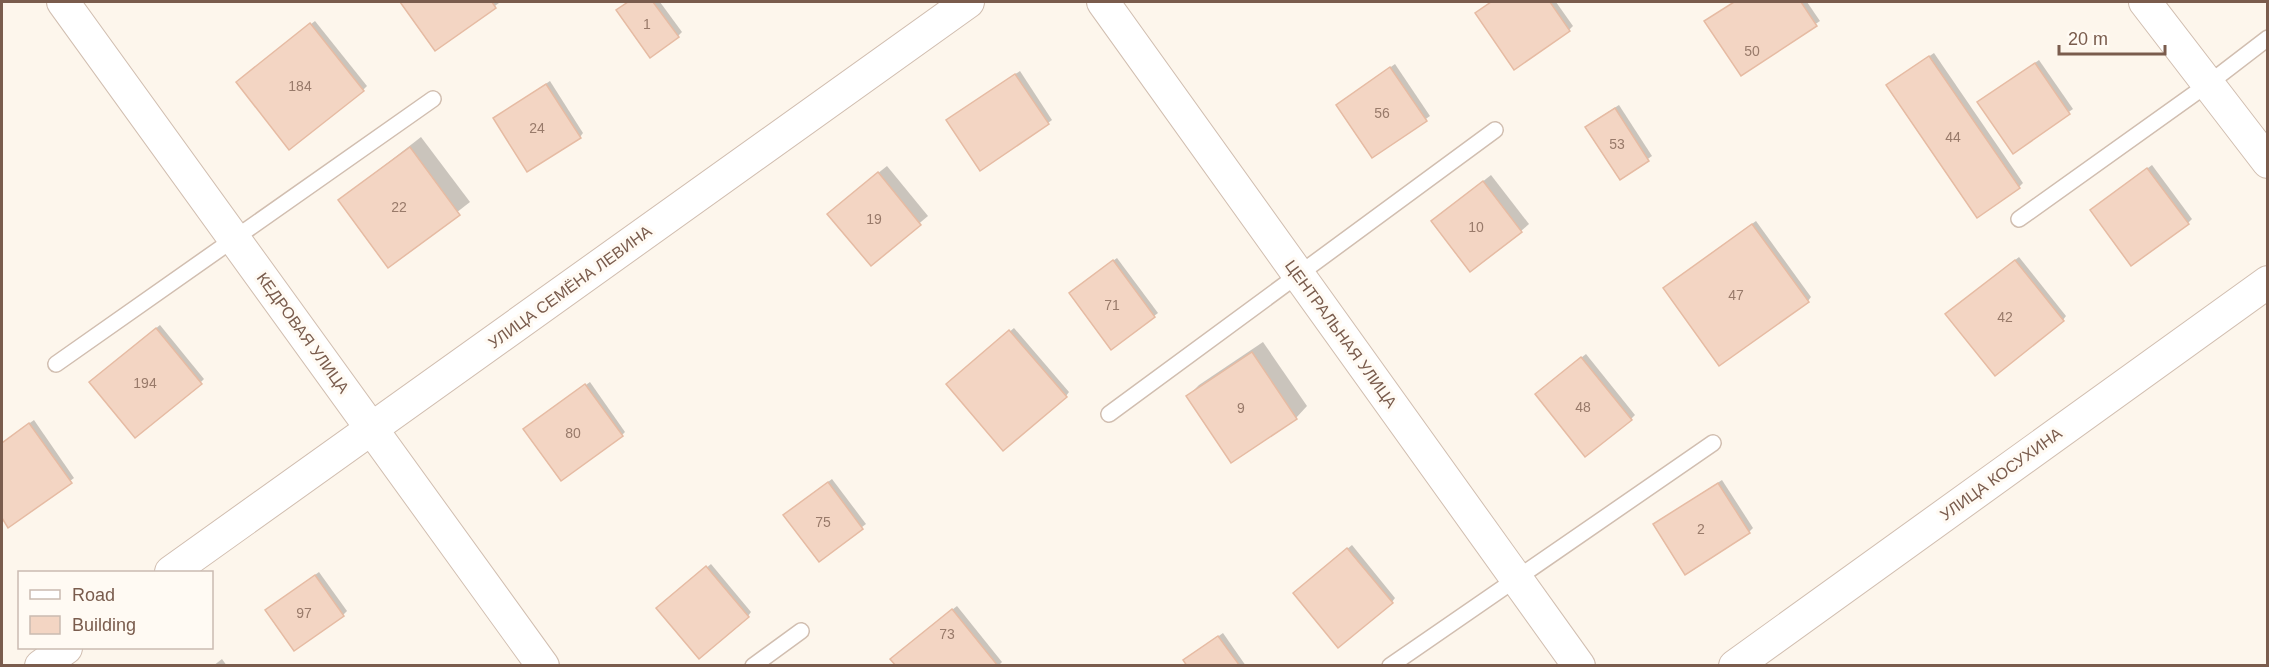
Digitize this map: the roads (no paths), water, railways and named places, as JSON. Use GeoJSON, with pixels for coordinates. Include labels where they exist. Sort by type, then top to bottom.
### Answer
{"type":"FeatureCollection","features":[{"type":"Feature","properties":{"kind":"street","name":"КЕДРОВАЯ УЛИЦА"},"geometry":{"type":"LineString","coordinates":[[63,2],[543,666]]}},
{"type":"Feature","properties":{"kind":"street","name":"УЛИЦА СЕМЁНА ЛЕВИНА"},"geometry":{"type":"LineString","coordinates":[[174,571],[968,2]]}},
{"type":"Feature","properties":{"kind":"street","name":"ЦЕНТРАЛЬНАЯ УЛИЦА"},"geometry":{"type":"LineString","coordinates":[[1102,2],[1580,666]]}},
{"type":"Feature","properties":{"kind":"street"},"geometry":{"type":"LineString","coordinates":[[2145,2],[2268,162]]}},
{"type":"Feature","properties":{"kind":"street","name":"УЛИЦА КОСУХИНА"},"geometry":{"type":"LineString","coordinates":[[1735,666],[2268,282]]}},
{"type":"Feature","properties":{"kind":"street"},"geometry":{"type":"LineString","coordinates":[[41,666],[65,649]]}},
{"type":"Feature","properties":{"kind":"lane"},"geometry":{"type":"LineString","coordinates":[[2019,219],[2208,84],[2268,38]]}},
{"type":"Feature","properties":{"kind":"lane"},"geometry":{"type":"LineString","coordinates":[[56,364],[433,99]]}},
{"type":"Feature","properties":{"kind":"lane"},"geometry":{"type":"LineString","coordinates":[[1110,414],[1298,273],[1495,130]]}},
{"type":"Feature","properties":{"kind":"lane"},"geometry":{"type":"LineString","coordinates":[[1390,666],[1515,577],[1713,443]]}},
{"type":"Feature","properties":{"kind":"lane"},"geometry":{"type":"LineString","coordinates":[[753,666],[801,631]]}}]}
